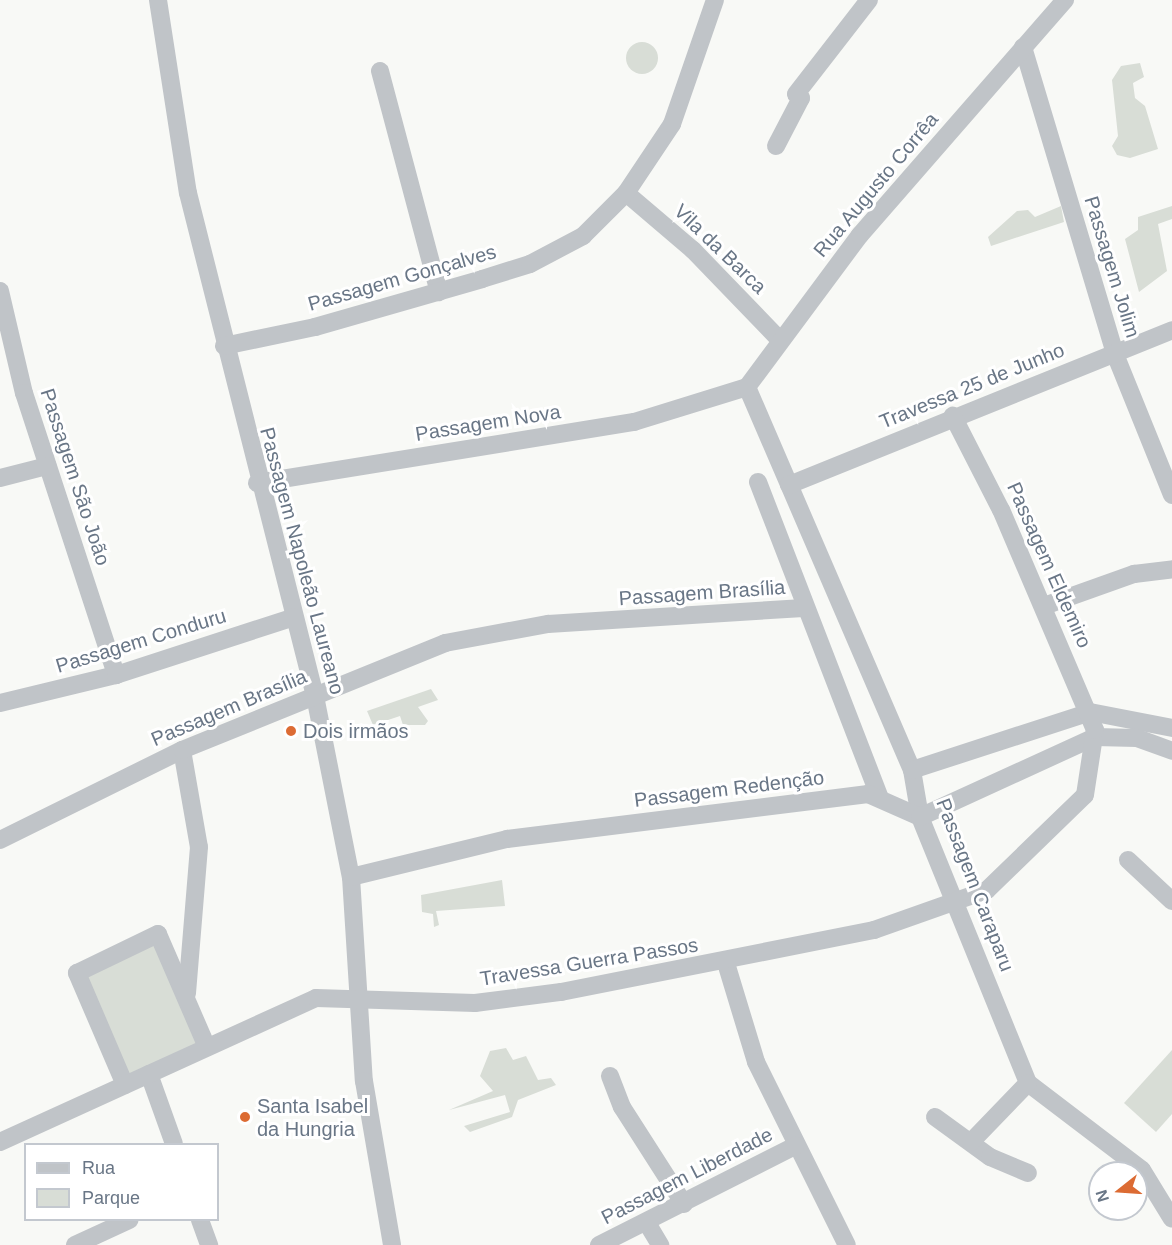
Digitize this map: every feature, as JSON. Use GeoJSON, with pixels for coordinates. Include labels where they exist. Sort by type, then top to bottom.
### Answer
{"type":"FeatureCollection","features":[{"type":"Feature","properties":{"kind":"street","name":"Passagem Napoleão Laureano"},"geometry":{"type":"LineString","coordinates":[[158,0],[188,193],[257,483],[315,696],[351,877],[364,1081],[392,1245]]}},
{"type":"Feature","properties":{"kind":"street"},"geometry":{"type":"LineString","coordinates":[[776,146],[801,98],[796,94],[869,0]]}},
{"type":"Feature","properties":{"kind":"street","name":"Rua Augusto Corrêa"},"geometry":{"type":"LineString","coordinates":[[747,387],[860,235],[1065,0]]}},
{"type":"Feature","properties":{"kind":"street","name":"Passagem Gonçalves"},"geometry":{"type":"LineString","coordinates":[[224,346],[439,292],[530,264],[586,234],[626,194],[672,124],[712,1]]}},
{"type":"Feature","properties":{"kind":"street","name":"Passagem Jolim"},"geometry":{"type":"LineString","coordinates":[[1023,48],[1115,354],[1167,465],[1172,495]]}},
{"type":"Feature","properties":{"kind":"street"},"geometry":{"type":"LineString","coordinates":[[380,71],[439,292]]}},
{"type":"Feature","properties":{"kind":"street","name":"Vila da Barca"},"geometry":{"type":"LineString","coordinates":[[626,194],[709,265],[780,340]]}},
{"type":"Feature","properties":{"kind":"street","name":"Passagem São João"},"geometry":{"type":"LineString","coordinates":[[0,291],[47,466],[116,675]]}},
{"type":"Feature","properties":{"kind":"street","name":"Travessa 25 de Junho"},"geometry":{"type":"LineString","coordinates":[[789,485],[953,416],[1172,330]]}},
{"type":"Feature","properties":{"kind":"street","name":"Passagem Nova"},"geometry":{"type":"LineString","coordinates":[[257,483],[634,422],[747,387]]}},
{"type":"Feature","properties":{"kind":"street","name":"Passagem Caraparu"},"geometry":{"type":"LineString","coordinates":[[747,387],[912,771],[920,817],[1028,1083]]}},
{"type":"Feature","properties":{"kind":"street","name":"Passagem Eldemiro"},"geometry":{"type":"LineString","coordinates":[[953,416],[1044,606],[1094,725]]}},
{"type":"Feature","properties":{"kind":"street"},"geometry":{"type":"LineString","coordinates":[[0,478],[47,466]]}},
{"type":"Feature","properties":{"kind":"street"},"geometry":{"type":"LineString","coordinates":[[758,482],[804,608],[879,795],[920,817],[1094,725],[1172,751]]}},
{"type":"Feature","properties":{"kind":"street"},"geometry":{"type":"LineString","coordinates":[[1044,606],[1134,574],[1172,569]]}},
{"type":"Feature","properties":{"kind":"street","name":"Passagem Brasília"},"geometry":{"type":"LineString","coordinates":[[0,840],[182,750],[400,659],[494,632],[804,608]]}},
{"type":"Feature","properties":{"kind":"street","name":"Passagem Conduru"},"geometry":{"type":"LineString","coordinates":[[0,703],[116,675],[294,617]]}},
{"type":"Feature","properties":{"kind":"street"},"geometry":{"type":"LineString","coordinates":[[912,771],[1094,725],[1172,728]]}},
{"type":"Feature","properties":{"kind":"street","name":"Travessa Guerra Passos"},"geometry":{"type":"LineString","coordinates":[[0,1142],[293,1005],[316,998],[475,1003],[726,963],[874,930],[956,904],[1004,876],[1077,806],[1089,783],[1094,725]]}},
{"type":"Feature","properties":{"kind":"street"},"geometry":{"type":"LineString","coordinates":[[182,750],[199,847],[187,996]]}},
{"type":"Feature","properties":{"kind":"street","name":"Passagem Redenção"},"geometry":{"type":"LineString","coordinates":[[351,877],[507,839],[879,795]]}},
{"type":"Feature","properties":{"kind":"street"},"geometry":{"type":"LineString","coordinates":[[1128,860],[1172,901]]}},
{"type":"Feature","properties":{"kind":"street"},"geometry":{"type":"LineString","coordinates":[[125,1085],[77,973],[158,934],[187,996],[207,1047]]}},
{"type":"Feature","properties":{"kind":"street"},"geometry":{"type":"LineString","coordinates":[[726,963],[756,1062],[795,1146],[847,1245]]}},
{"type":"Feature","properties":{"kind":"street"},"geometry":{"type":"LineString","coordinates":[[149,1074],[174,1143]]}},
{"type":"Feature","properties":{"kind":"street"},"geometry":{"type":"LineString","coordinates":[[610,1076],[622,1107],[684,1204]]}},
{"type":"Feature","properties":{"kind":"street"},"geometry":{"type":"LineString","coordinates":[[971,1142],[1028,1083],[1142,1170],[1172,1218]]}},
{"type":"Feature","properties":{"kind":"street"},"geometry":{"type":"LineString","coordinates":[[935,1118],[1008,1167],[1028,1173]]}},
{"type":"Feature","properties":{"kind":"street","name":"Passagem Liberdade"},"geometry":{"type":"LineString","coordinates":[[599,1245],[647,1223],[795,1146]]}},
{"type":"Feature","properties":{"kind":"street"},"geometry":{"type":"LineString","coordinates":[[75,1245],[127,1221]]}},
{"type":"Feature","properties":{"kind":"street"},"geometry":{"type":"LineString","coordinates":[[200,1221],[208,1245]]}},
{"type":"Feature","properties":{"kind":"street"},"geometry":{"type":"LineString","coordinates":[[647,1223],[660,1245]]}},
{"type":"Feature","properties":{"kind":"green space"},"geometry":{"type":"Polygon","coordinates":[[[642,42],[653,47],[658,58],[653,69],[642,74],[631,69],[626,58],[631,47],[642,42]]]}},
{"type":"Feature","properties":{"kind":"green space"},"geometry":{"type":"Polygon","coordinates":[[[1140,63],[1144,77],[1133,83],[1135,98],[1145,106],[1158,149],[1130,158],[1117,155],[1112,146],[1118,136],[1112,80],[1121,66],[1140,63]]]}},
{"type":"Feature","properties":{"kind":"green space"},"geometry":{"type":"Polygon","coordinates":[[[1061,206],[1064,222],[991,246],[988,237],[1017,211],[1028,210],[1035,217],[1061,206]]]}},
{"type":"Feature","properties":{"kind":"green space"},"geometry":{"type":"Polygon","coordinates":[[[1172,206],[1172,219],[1158,224],[1167,271],[1139,292],[1125,239],[1138,230],[1138,217],[1172,206]]]}},
{"type":"Feature","properties":{"kind":"green space"},"geometry":{"type":"Polygon","coordinates":[[[431,689],[438,700],[418,707],[428,721],[425,725],[403,725],[400,716],[373,725],[367,711],[431,689]]]}},
{"type":"Feature","properties":{"kind":"green space"},"geometry":{"type":"Polygon","coordinates":[[[502,880],[505,906],[436,911],[439,925],[434,927],[433,914],[422,912],[421,895],[502,880]]]}},
{"type":"Feature","properties":{"kind":"green space"},"geometry":{"type":"Polygon","coordinates":[[[152,940],[199,1045],[124,1078],[77,973],[152,940]]]}},
{"type":"Feature","properties":{"kind":"green space"},"geometry":{"type":"Polygon","coordinates":[[[506,1048],[513,1060],[526,1056],[538,1080],[551,1078],[556,1085],[518,1100],[512,1117],[470,1132],[464,1126],[510,1112],[505,1095],[449,1110],[493,1091],[480,1076],[490,1051],[506,1048]]]}},
{"type":"Feature","properties":{"kind":"green space"},"geometry":{"type":"Polygon","coordinates":[[[1172,1050],[1172,1114],[1156,1132],[1124,1103],[1172,1050]]]}},
{"type":"Feature","properties":{"kind":"place","name":"Dois irmãos"},"geometry":{"type":"Point","coordinates":[291,731]}},
{"type":"Feature","properties":{"kind":"place","name":"Santa Isabel da Hungria"},"geometry":{"type":"Point","coordinates":[245,1117]}}]}
